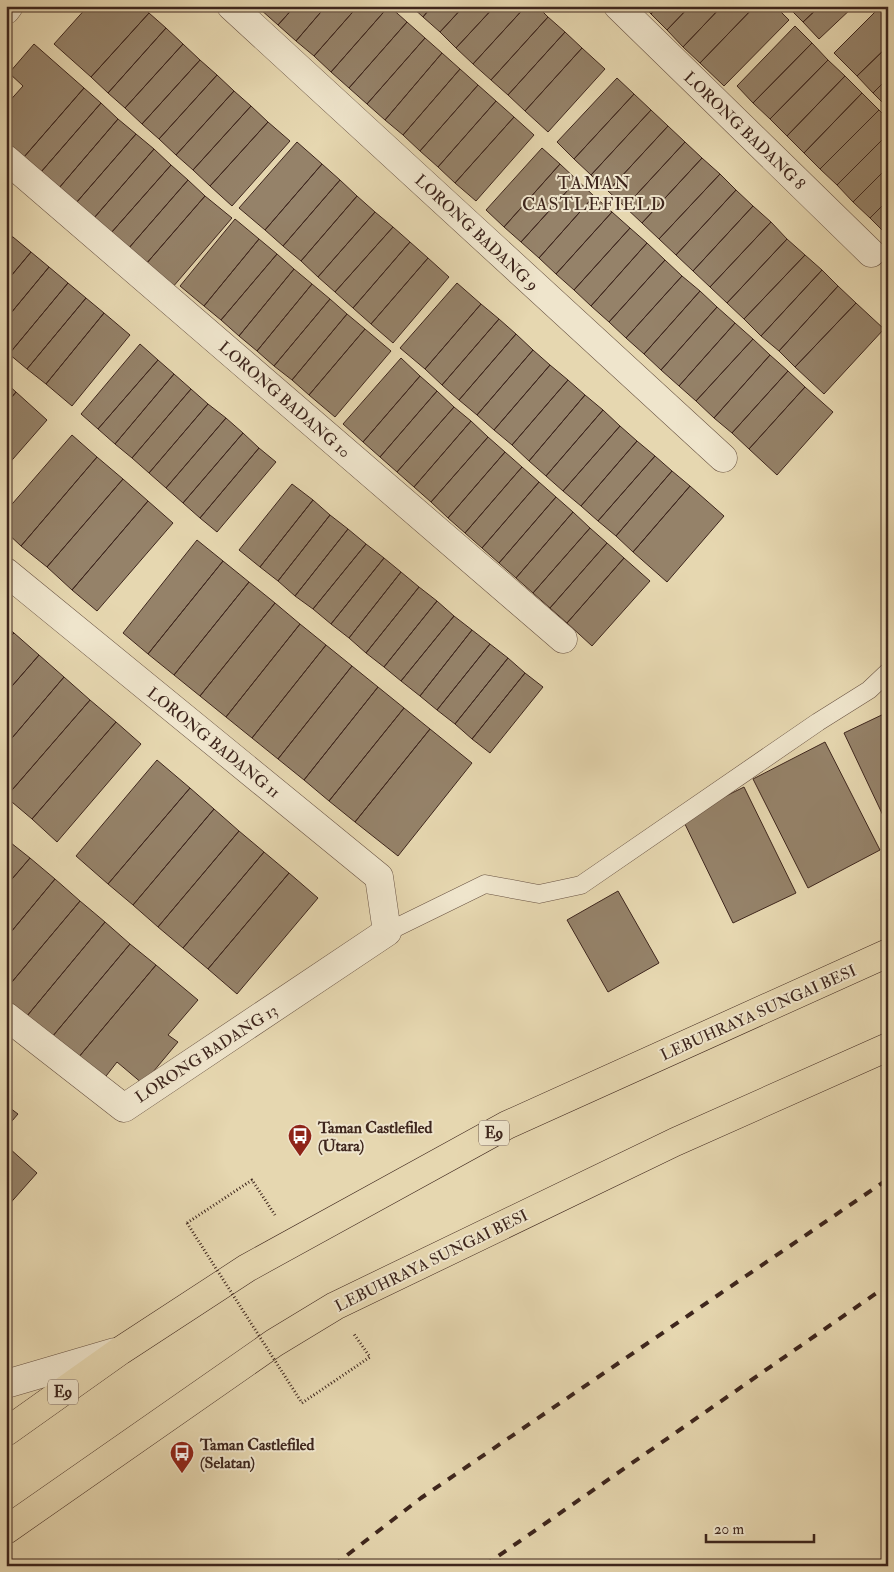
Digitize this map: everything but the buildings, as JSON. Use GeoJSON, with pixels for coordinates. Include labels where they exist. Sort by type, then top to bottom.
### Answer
{"type":"FeatureCollection","features":[{"type":"Feature","properties":{"kind":"highway","name":"LEBUHRAYA SUNGAI BESI"},"geometry":{"type":"LineString","coordinates":[[6,1432],[120,1351],[247,1268],[507,1125],[888,953]]}},
{"type":"Feature","properties":{"kind":"highway","name":"LEBUHRAYA SUNGAI BESI"},"geometry":{"type":"LineString","coordinates":[[6,1530],[274,1343],[335,1306],[676,1142],[888,1047]]}},
{"type":"Feature","properties":{"kind":"street"},"geometry":{"type":"LineString","coordinates":[[6,10],[9,6]]}},
{"type":"Feature","properties":{"kind":"street","name":"LORONG BADANG 9"},"geometry":{"type":"LineString","coordinates":[[231,6],[723,458]]}},
{"type":"Feature","properties":{"kind":"street","name":"LORONG BADANG 8"},"geometry":{"type":"LineString","coordinates":[[618,6],[871,253]]}},
{"type":"Feature","properties":{"kind":"street","name":"LORONG BADANG 10"},"geometry":{"type":"LineString","coordinates":[[6,159],[564,639]]}},
{"type":"Feature","properties":{"kind":"street","name":"LORONG BADANG 11"},"geometry":{"type":"LineString","coordinates":[[6,572],[380,877],[387,932]]}},
{"type":"Feature","properties":{"kind":"street","name":"LORONG BADANG 13"},"geometry":{"type":"LineString","coordinates":[[6,1016],[124,1108],[387,932]]}},
{"type":"Feature","properties":{"kind":"street"},"geometry":{"type":"LineString","coordinates":[[6,1384],[120,1351]]}},
{"type":"Feature","properties":{"kind":"lane"},"geometry":{"type":"LineString","coordinates":[[387,932],[485,884],[539,894],[581,886],[818,722],[869,690],[888,672]]}},
{"type":"Feature","properties":{"kind":"path"},"geometry":{"type":"LineString","coordinates":[[294,1243],[252,1180],[187,1223],[302,1403],[370,1357],[335,1306]]}},
{"type":"Feature","properties":{"kind":"railway"},"geometry":{"type":"LineString","coordinates":[[333,1566],[421,1498],[888,1179]]}},
{"type":"Feature","properties":{"kind":"railway"},"geometry":{"type":"LineString","coordinates":[[484,1566],[888,1285]]}},
{"type":"Feature","properties":{"kind":"place","name":"Taman Castlefiled (Utara)"},"geometry":{"type":"Point","coordinates":[300,1157]}},
{"type":"Feature","properties":{"kind":"place","name":"Taman Castlefiled (Selatan)"},"geometry":{"type":"Point","coordinates":[182,1474]}},
{"type":"Feature","properties":{"kind":"district","name":"TAMAN CASTLEFIELD"},"geometry":{"type":"Point","coordinates":[594,193]}}]}
